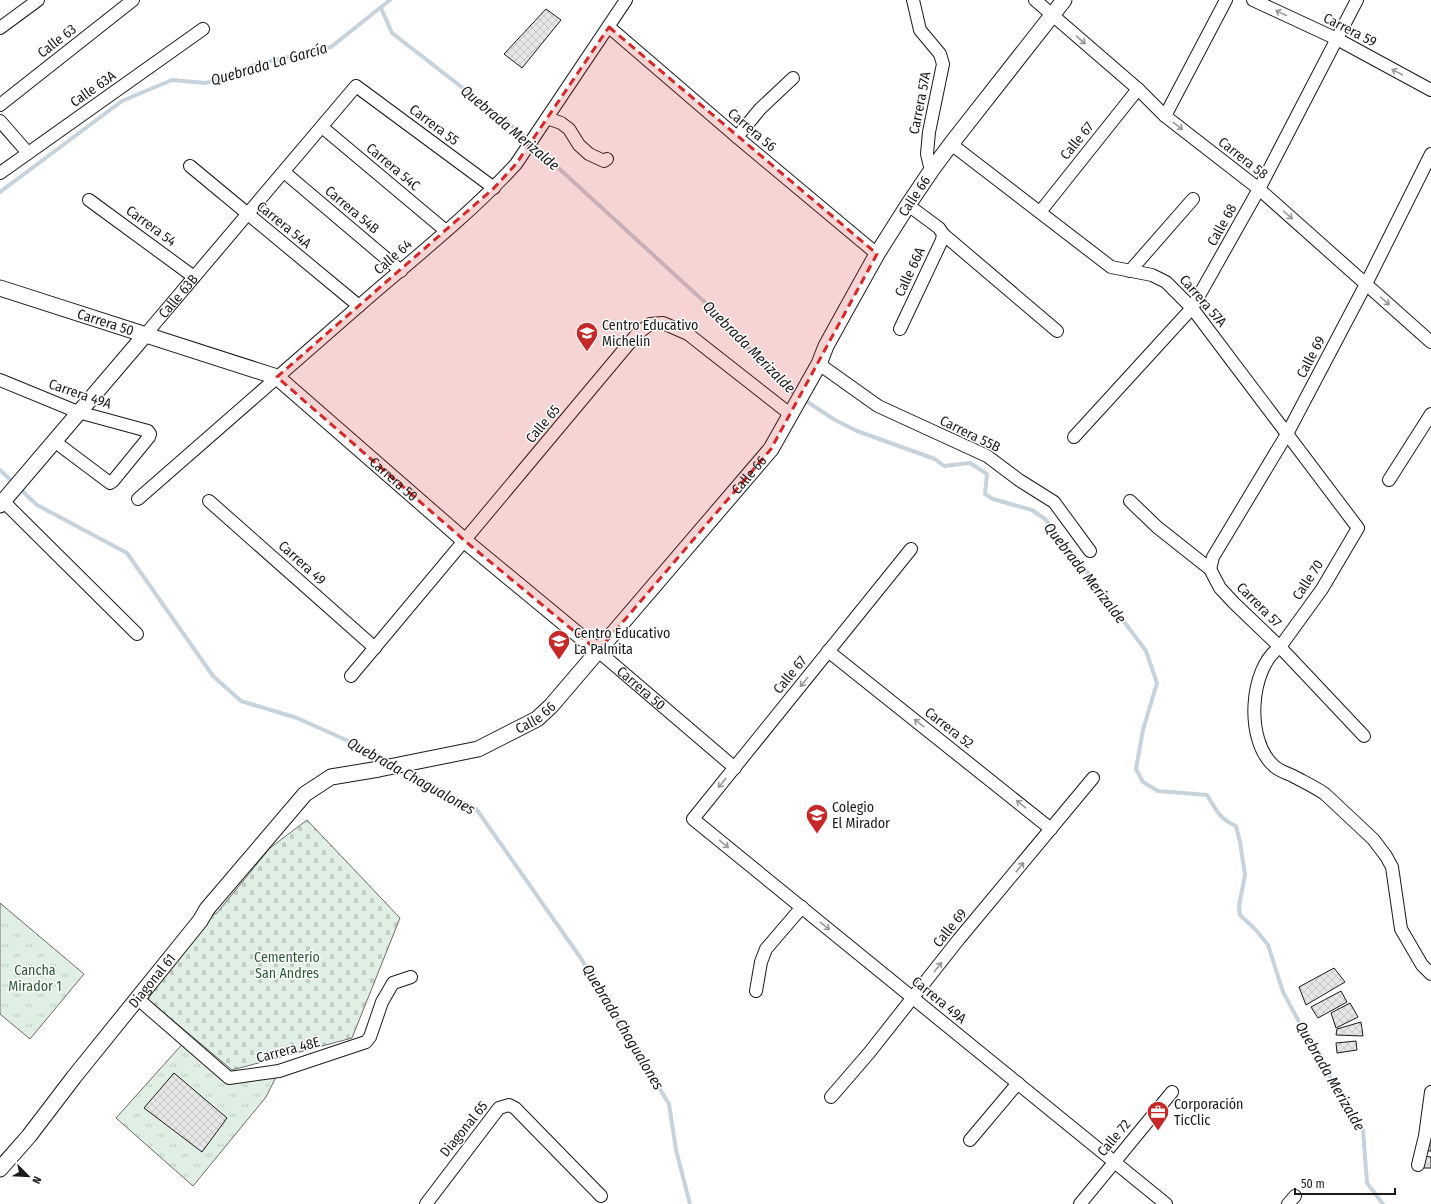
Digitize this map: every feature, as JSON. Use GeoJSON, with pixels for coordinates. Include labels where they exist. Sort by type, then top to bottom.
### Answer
{"type":"FeatureCollection","features":[{"type":"Feature","properties":{"kind":"street"},"geometry":{"type":"LineString","coordinates":[[0,28],[38,0]]}},
{"type":"Feature","properties":{"kind":"street","name":"Calle 63"},"geometry":{"type":"LineString","coordinates":[[0,105],[133,0]]}},
{"type":"Feature","properties":{"kind":"street","name":"Calle 64"},"geometry":{"type":"LineString","coordinates":[[138,499],[359,306],[402,271],[494,188],[516,164],[526,150],[626,0]]}},
{"type":"Feature","properties":{"kind":"street","name":"Carrera 57A"},"geometry":{"type":"LineString","coordinates":[[913,0],[920,30],[940,54],[943,64],[929,132],[927,154],[931,171]]}},
{"type":"Feature","properties":{"kind":"street","name":"Carrera 58"},"geometry":{"type":"LineString","coordinates":[[1035,0],[1138,89],[1165,116],[1259,189],[1431,342]]}},
{"type":"Feature","properties":{"kind":"street","name":"Calle 66"},"geometry":{"type":"LineString","coordinates":[[305,794],[331,777],[478,749],[537,719],[551,706],[771,449],[819,364],[826,346],[877,254],[908,205],[951,144],[1064,0]]}},
{"type":"Feature","properties":{"kind":"street"},"geometry":{"type":"LineString","coordinates":[[1165,116],[1226,0]]}},
{"type":"Feature","properties":{"kind":"street","name":"Carrera 59"},"geometry":{"type":"LineString","coordinates":[[1253,0],[1337,40],[1431,90]]}},
{"type":"Feature","properties":{"kind":"street","name":"Calle 68"},"geometry":{"type":"LineString","coordinates":[[1074,437],[1192,308],[1259,189],[1357,0]]}},
{"type":"Feature","properties":{"kind":"street","name":"Carrera 56"},"geometry":{"type":"LineString","coordinates":[[608,27],[877,254]]}},
{"type":"Feature","properties":{"kind":"street","name":"Calle 63A"},"geometry":{"type":"LineString","coordinates":[[0,173],[203,29]]}},
{"type":"Feature","properties":{"kind":"street"},"geometry":{"type":"LineString","coordinates":[[737,137],[760,109],[793,78]]}},
{"type":"Feature","properties":{"kind":"street","name":"Calle 63B"},"geometry":{"type":"LineString","coordinates":[[5,500],[22,478],[356,86]]}},
{"type":"Feature","properties":{"kind":"street","name":"Carrera 55"},"geometry":{"type":"LineString","coordinates":[[356,86],[494,188]]}},
{"type":"Feature","properties":{"kind":"street","name":"Calle 67"},"geometry":{"type":"LineString","coordinates":[[1040,212],[1138,89]]}},
{"type":"Feature","properties":{"kind":"street"},"geometry":{"type":"LineString","coordinates":[[547,118],[569,129],[579,145],[589,154],[604,161],[607,159]]}},
{"type":"Feature","properties":{"kind":"street"},"geometry":{"type":"LineString","coordinates":[[0,121],[28,153]]}},
{"type":"Feature","properties":{"kind":"street","name":"Carrera 54C"},"geometry":{"type":"LineString","coordinates":[[322,127],[446,231]]}},
{"type":"Feature","properties":{"kind":"street","name":"Carrera 57A"},"geometry":{"type":"LineString","coordinates":[[951,144],[1111,267],[1130,272],[1152,275],[1166,282],[1192,308],[1358,528]]}},
{"type":"Feature","properties":{"kind":"street","name":"Calle 69"},"geometry":{"type":"LineString","coordinates":[[1210,569],[1212,557],[1287,434],[1366,284],[1431,154]]}},
{"type":"Feature","properties":{"kind":"street","name":"Carrera 54A"},"geometry":{"type":"LineString","coordinates":[[190,166],[359,306]]}},
{"type":"Feature","properties":{"kind":"street","name":"Carrera 54B"},"geometry":{"type":"LineString","coordinates":[[284,172],[402,271]]}},
{"type":"Feature","properties":{"kind":"street"},"geometry":{"type":"LineString","coordinates":[[1130,272],[1193,199]]}},
{"type":"Feature","properties":{"kind":"street","name":"Carrera 54"},"geometry":{"type":"LineString","coordinates":[[89,200],[194,277]]}},
{"type":"Feature","properties":{"kind":"street"},"geometry":{"type":"LineString","coordinates":[[908,205],[941,231],[1057,331]]}},
{"type":"Feature","properties":{"kind":"street","name":"Calle 66A"},"geometry":{"type":"LineString","coordinates":[[900,329],[942,240],[941,231]]}},
{"type":"Feature","properties":{"kind":"street","name":"Carrera 50"},"geometry":{"type":"LineString","coordinates":[[0,288],[277,377],[464,541],[598,651],[734,768]]}},
{"type":"Feature","properties":{"kind":"street","name":"Calle 65"},"geometry":{"type":"LineString","coordinates":[[352,676],[637,334],[650,324],[663,323],[688,334],[791,413]]}},
{"type":"Feature","properties":{"kind":"street","name":"Carrera 55B"},"geometry":{"type":"LineString","coordinates":[[819,364],[878,406],[987,456],[1019,480],[1054,502],[1090,551]]}},
{"type":"Feature","properties":{"kind":"street","name":"Carrera 49A"},"geometry":{"type":"LineString","coordinates":[[0,380],[78,412],[148,431],[150,434],[110,483],[54,441]]}},
{"type":"Feature","properties":{"kind":"street"},"geometry":{"type":"LineString","coordinates":[[1389,480],[1431,414]]}},
{"type":"Feature","properties":{"kind":"street"},"geometry":{"type":"LineString","coordinates":[[5,500],[137,634]]}},
{"type":"Feature","properties":{"kind":"street","name":"Carrera 49"},"geometry":{"type":"LineString","coordinates":[[209,501],[375,648]]}},
{"type":"Feature","properties":{"kind":"street","name":"Carrera 57"},"geometry":{"type":"LineString","coordinates":[[1130,501],[1157,526],[1210,569],[1220,588],[1280,647],[1364,736]]}},
{"type":"Feature","properties":{"kind":"street","name":"Calle 70"},"geometry":{"type":"LineString","coordinates":[[1358,528],[1322,589],[1280,647],[1273,652],[1260,674],[1255,701],[1255,726],[1259,744],[1269,761],[1275,767],[1317,788],[1325,794],[1373,840],[1386,856],[1392,867],[1401,929],[1422,965],[1431,974]]}},
{"type":"Feature","properties":{"kind":"street","name":"Calle 67"},"geometry":{"type":"LineString","coordinates":[[694,819],[910,549]]}},
{"type":"Feature","properties":{"kind":"street","name":"Carrera 52"},"geometry":{"type":"LineString","coordinates":[[828,651],[1051,828]]}},
{"type":"Feature","properties":{"kind":"street","name":"Calle 69"},"geometry":{"type":"LineString","coordinates":[[832,1097],[1093,778]]}},
{"type":"Feature","properties":{"kind":"street","name":"Diagonal 61"},"geometry":{"type":"LineString","coordinates":[[0,1169],[29,1136],[74,1077],[200,921],[207,909],[305,794]]}},
{"type":"Feature","properties":{"kind":"street","name":"Carrera 49A"},"geometry":{"type":"LineString","coordinates":[[694,819],[1166,1204]]}},
{"type":"Feature","properties":{"kind":"street"},"geometry":{"type":"LineString","coordinates":[[756,991],[766,949],[802,907]]}},
{"type":"Feature","properties":{"kind":"street","name":"Carrera 48E"},"geometry":{"type":"LineString","coordinates":[[138,998],[229,1078],[279,1071],[366,1042],[370,1037],[382,1002],[393,983],[411,977]]}},
{"type":"Feature","properties":{"kind":"street"},"geometry":{"type":"LineString","coordinates":[[970,1140],[1018,1083]]}},
{"type":"Feature","properties":{"kind":"street","name":"Calle 72"},"geometry":{"type":"LineString","coordinates":[[1080,1204],[1172,1092]]}},
{"type":"Feature","properties":{"kind":"street"},"geometry":{"type":"LineString","coordinates":[[1418,1164],[1425,1136],[1431,1092]]}},
{"type":"Feature","properties":{"kind":"street","name":"Diagonal 65"},"geometry":{"type":"LineString","coordinates":[[426,1204],[499,1108],[509,1105],[515,1108],[601,1196]]}},
{"type":"Feature","properties":{"kind":"highlighted area"},"geometry":{"type":"Polygon","coordinates":[[[609,27],[877,254],[771,449],[598,651],[465,541],[277,377],[494,188],[516,164],[609,27]]]}},
{"type":"Feature","properties":{"kind":"green space","name":"Cementerio San Andres"},"geometry":{"type":"Polygon","coordinates":[[[307,820],[400,918],[352,1038],[232,1070],[144,996],[200,921],[217,913],[270,848],[307,820]]]}},
{"type":"Feature","properties":{"kind":"green space","name":"Cancha Mirador 1"},"geometry":{"type":"Polygon","coordinates":[[[0,903],[84,974],[30,1039],[0,1014],[0,903]]]}},
{"type":"Feature","properties":{"kind":"green space"},"geometry":{"type":"Polygon","coordinates":[[[186,1040],[229,1078],[279,1071],[266,1097],[193,1186],[116,1118],[186,1040]]]}},
{"type":"Feature","properties":{"kind":"building"},"geometry":{"type":"Polygon","coordinates":[[[546,9],[561,20],[522,68],[504,54],[546,9]]]}},
{"type":"Feature","properties":{"kind":"building"},"geometry":{"type":"Polygon","coordinates":[[[1334,968],[1345,982],[1306,1005],[1299,987],[1334,968]]]}},
{"type":"Feature","properties":{"kind":"building"},"geometry":{"type":"Polygon","coordinates":[[[1341,991],[1347,1002],[1318,1018],[1311,1007],[1341,991]]]}},
{"type":"Feature","properties":{"kind":"building"},"geometry":{"type":"Polygon","coordinates":[[[1350,1003],[1358,1017],[1336,1028],[1331,1013],[1350,1003]]]}},
{"type":"Feature","properties":{"kind":"building"},"geometry":{"type":"Polygon","coordinates":[[[1361,1022],[1363,1036],[1336,1035],[1337,1029],[1361,1022]]]}},
{"type":"Feature","properties":{"kind":"building"},"geometry":{"type":"Polygon","coordinates":[[[1356,1041],[1357,1050],[1337,1053],[1336,1043],[1356,1041]]]}},
{"type":"Feature","properties":{"kind":"building"},"geometry":{"type":"Polygon","coordinates":[[[174,1073],[227,1118],[202,1152],[144,1108],[174,1073]]]}},
{"type":"Feature","properties":{"kind":"building"},"geometry":{"type":"Polygon","coordinates":[[[1429,1140],[1431,1140],[1431,1151],[1425,1151],[1429,1140]]]}},
{"type":"Feature","properties":{"kind":"building"},"geometry":{"type":"Polygon","coordinates":[[[1423,1156],[1431,1157],[1431,1168],[1421,1168],[1423,1156]]]}},
{"type":"Feature","properties":{"kind":"waterway","name":"Quebrada La García"},"geometry":{"type":"LineString","coordinates":[[0,192],[122,101],[172,80],[206,83],[255,65],[331,47],[390,0]]}},
{"type":"Feature","properties":{"kind":"waterway","name":"Quebrada Merizalde"},"geometry":{"type":"LineString","coordinates":[[381,8],[392,33],[517,130],[710,307],[784,386],[797,395]]}},
{"type":"Feature","properties":{"kind":"waterway","name":"Quebrada Merizalde"},"geometry":{"type":"LineString","coordinates":[[803,399],[835,420],[857,431],[935,459],[944,466],[970,463],[987,474],[985,494],[993,499],[1032,510],[1045,519],[1146,651],[1157,683],[1143,730],[1136,769],[1143,782],[1158,791],[1207,795],[1222,817],[1236,826],[1245,875],[1239,906],[1240,915],[1256,930],[1268,945],[1283,992],[1319,1062],[1343,1094],[1363,1130],[1367,1183],[1383,1204]]}},
{"type":"Feature","properties":{"kind":"waterway","name":"Quebrada Chagualones"},"geometry":{"type":"LineString","coordinates":[[0,470],[14,483]]}},
{"type":"Feature","properties":{"kind":"waterway","name":"Quebrada Chagualones"},"geometry":{"type":"LineString","coordinates":[[19,488],[37,505],[127,553],[213,676],[241,701],[297,718],[373,752],[391,762]]}},
{"type":"Feature","properties":{"kind":"waterway","name":"Quebrada Chagualones"},"geometry":{"type":"LineString","coordinates":[[402,768],[477,810],[580,957],[669,1104],[676,1150],[690,1204]]}},
{"type":"Feature","properties":{"kind":"place","name":"Centro Educativo Michelin"},"geometry":{"type":"Point","coordinates":[587,352]}},
{"type":"Feature","properties":{"kind":"place","name":"Centro Educativo La Palmita"},"geometry":{"type":"Point","coordinates":[559,660]}},
{"type":"Feature","properties":{"kind":"place","name":"Colegio El Mirador"},"geometry":{"type":"Point","coordinates":[817,834]}},
{"type":"Feature","properties":{"kind":"place","name":"Corporación TicClic"},"geometry":{"type":"Point","coordinates":[1158,1132]}}]}
